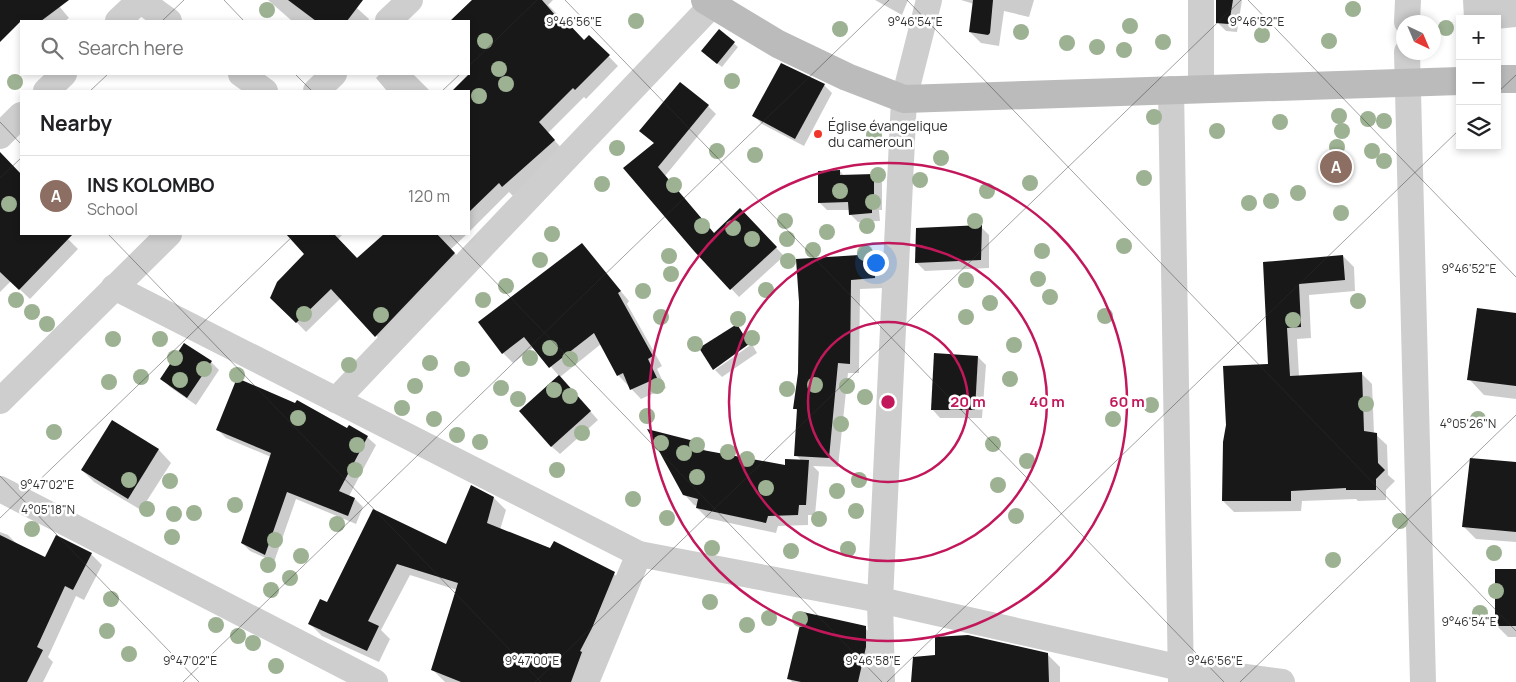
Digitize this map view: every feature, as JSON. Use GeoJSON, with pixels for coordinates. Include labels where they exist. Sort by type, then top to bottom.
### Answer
{"type":"FeatureCollection","features":[{"type":"Feature","properties":{"kind":"main road"},"geometry":{"type":"LineString","coordinates":[[709,2],[778,44],[846,77],[904,99],[1456,81]]}},
{"type":"Feature","properties":{"kind":"main road"},"geometry":{"type":"LineString","coordinates":[[1501,80],[1516,79]]}},
{"type":"Feature","properties":{"kind":"street"},"geometry":{"type":"LineString","coordinates":[[119,20],[140,0],[168,20]]}},
{"type":"Feature","properties":{"kind":"street"},"geometry":{"type":"LineString","coordinates":[[389,20],[410,0]]}},
{"type":"Feature","properties":{"kind":"street"},"geometry":{"type":"LineString","coordinates":[[882,682],[880,600],[904,99],[929,0]]}},
{"type":"Feature","properties":{"kind":"street"},"geometry":{"type":"LineString","coordinates":[[1201,0],[1201,89]]}},
{"type":"Feature","properties":{"kind":"street"},"geometry":{"type":"LineString","coordinates":[[1407,15],[1408,0]]}},
{"type":"Feature","properties":{"kind":"street"},"geometry":{"type":"LineString","coordinates":[[336,400],[709,2]]}},
{"type":"Feature","properties":{"kind":"street"},"geometry":{"type":"LineString","coordinates":[[1407,60],[1423,682]]}},
{"type":"Feature","properties":{"kind":"street"},"geometry":{"type":"LineString","coordinates":[[47,90],[63,75]]}},
{"type":"Feature","properties":{"kind":"street"},"geometry":{"type":"LineString","coordinates":[[242,75],[264,90]]}},
{"type":"Feature","properties":{"kind":"street"},"geometry":{"type":"LineString","coordinates":[[317,90],[333,75]]}},
{"type":"Feature","properties":{"kind":"street"},"geometry":{"type":"LineString","coordinates":[[1171,89],[1181,675]]}},
{"type":"Feature","properties":{"kind":"street"},"geometry":{"type":"LineString","coordinates":[[0,136],[20,116]]}},
{"type":"Feature","properties":{"kind":"street"},"geometry":{"type":"LineString","coordinates":[[0,401],[168,235]]}},
{"type":"Feature","properties":{"kind":"street"},"geometry":{"type":"LineString","coordinates":[[114,287],[639,554],[880,600],[1181,675],[1282,682]]}},
{"type":"Feature","properties":{"kind":"street"},"geometry":{"type":"LineString","coordinates":[[0,489],[375,682]]}},
{"type":"Feature","properties":{"kind":"street"},"geometry":{"type":"LineString","coordinates":[[586,682],[639,554]]}},
{"type":"Feature","properties":{"kind":"building"},"geometry":{"type":"Polygon","coordinates":[[[0,0],[69,0],[42,20],[20,20],[0,42],[0,0]]]}},
{"type":"Feature","properties":{"kind":"building"},"geometry":{"type":"Polygon","coordinates":[[[288,0],[363,0],[348,20],[315,20],[288,0]]]}},
{"type":"Feature","properties":{"kind":"building"},"geometry":{"type":"Polygon","coordinates":[[[472,0],[542,0],[562,23],[565,20],[584,40],[589,35],[610,55],[539,122],[555,140],[502,187],[499,183],[470,211],[470,90],[453,90],[470,75],[470,20],[451,20],[472,0]]]}},
{"type":"Feature","properties":{"kind":"building"},"geometry":{"type":"Polygon","coordinates":[[[973,0],[993,0],[990,33],[988,35],[969,32],[973,0]]]}},
{"type":"Feature","properties":{"kind":"building"},"geometry":{"type":"Polygon","coordinates":[[[1216,0],[1233,0],[1229,24],[1216,23],[1216,0]]]}},
{"type":"Feature","properties":{"kind":"building"},"geometry":{"type":"Polygon","coordinates":[[[719,29],[735,42],[717,64],[701,51],[719,29]]]}},
{"type":"Feature","properties":{"kind":"building"},"geometry":{"type":"Polygon","coordinates":[[[781,63],[825,84],[795,139],[752,116],[781,63]]]}},
{"type":"Feature","properties":{"kind":"building"},"geometry":{"type":"Polygon","coordinates":[[[680,82],[709,105],[658,167],[714,233],[740,208],[777,247],[730,290],[623,168],[654,143],[639,131],[680,82]]]}},
{"type":"Feature","properties":{"kind":"building"},"geometry":{"type":"Polygon","coordinates":[[[0,152],[20,173],[20,235],[72,235],[19,290],[0,272],[0,152]]]}},
{"type":"Feature","properties":{"kind":"building"},"geometry":{"type":"Polygon","coordinates":[[[840,170],[840,175],[874,174],[872,213],[849,215],[848,202],[818,203],[818,171],[840,170]]]}},
{"type":"Feature","properties":{"kind":"building"},"geometry":{"type":"Polygon","coordinates":[[[982,225],[981,260],[915,263],[916,228],[982,225]]]}},
{"type":"Feature","properties":{"kind":"building"},"geometry":{"type":"Polygon","coordinates":[[[287,235],[335,235],[357,258],[383,235],[438,235],[455,253],[375,337],[331,289],[296,323],[270,298],[277,282],[304,254],[287,235]]]}},
{"type":"Feature","properties":{"kind":"building"},"geometry":{"type":"Polygon","coordinates":[[[582,243],[621,291],[618,293],[653,356],[648,359],[657,378],[630,390],[623,373],[617,376],[594,333],[549,368],[524,337],[502,354],[478,322],[582,243]]]}},
{"type":"Feature","properties":{"kind":"building"},"geometry":{"type":"Polygon","coordinates":[[[875,254],[875,278],[851,280],[850,364],[838,363],[829,458],[794,456],[797,409],[793,409],[798,373],[799,302],[796,259],[875,254]]]}},
{"type":"Feature","properties":{"kind":"building"},"geometry":{"type":"Polygon","coordinates":[[[1343,255],[1345,280],[1299,284],[1301,327],[1287,328],[1290,376],[1362,372],[1364,431],[1377,433],[1378,463],[1385,470],[1376,479],[1376,490],[1346,490],[1346,488],[1291,491],[1291,501],[1222,501],[1223,442],[1226,425],[1223,366],[1268,364],[1263,262],[1343,255]]]}},
{"type":"Feature","properties":{"kind":"building"},"geometry":{"type":"Polygon","coordinates":[[[1477,308],[1516,313],[1516,386],[1467,380],[1477,308]]]}},
{"type":"Feature","properties":{"kind":"building"},"geometry":{"type":"Polygon","coordinates":[[[737,324],[749,344],[713,370],[699,348],[737,324]]]}},
{"type":"Feature","properties":{"kind":"building"},"geometry":{"type":"Polygon","coordinates":[[[184,343],[212,361],[187,398],[160,379],[184,343]]]}},
{"type":"Feature","properties":{"kind":"building"},"geometry":{"type":"Polygon","coordinates":[[[934,353],[978,356],[975,410],[931,410],[934,353]]]}},
{"type":"Feature","properties":{"kind":"building"},"geometry":{"type":"Polygon","coordinates":[[[559,375],[591,411],[551,447],[519,411],[559,375]]]}},
{"type":"Feature","properties":{"kind":"building"},"geometry":{"type":"Polygon","coordinates":[[[237,378],[295,403],[297,400],[347,428],[349,425],[368,436],[339,491],[355,498],[348,516],[287,492],[265,555],[241,543],[271,453],[216,430],[237,378]]]}},
{"type":"Feature","properties":{"kind":"building"},"geometry":{"type":"Polygon","coordinates":[[[112,420],[159,449],[128,499],[81,470],[112,420]]]}},
{"type":"Feature","properties":{"kind":"building"},"geometry":{"type":"Polygon","coordinates":[[[647,429],[698,442],[697,449],[785,465],[785,459],[809,460],[806,505],[799,505],[798,515],[768,516],[766,523],[696,508],[698,499],[683,495],[647,429]]]}},
{"type":"Feature","properties":{"kind":"building"},"geometry":{"type":"Polygon","coordinates":[[[1470,458],[1516,462],[1516,532],[1462,527],[1470,458]]]}},
{"type":"Feature","properties":{"kind":"building"},"geometry":{"type":"Polygon","coordinates":[[[471,485],[494,497],[487,523],[550,548],[554,541],[615,572],[592,628],[580,651],[582,652],[571,682],[461,682],[431,670],[458,583],[397,564],[368,621],[379,626],[367,651],[308,624],[320,599],[327,602],[373,509],[446,544],[471,485]]]}},
{"type":"Feature","properties":{"kind":"building"},"geometry":{"type":"Polygon","coordinates":[[[0,535],[45,557],[56,535],[92,553],[73,590],[65,586],[37,647],[43,650],[27,682],[0,682],[0,535]]]}},
{"type":"Feature","properties":{"kind":"building"},"geometry":{"type":"Polygon","coordinates":[[[1495,569],[1516,569],[1516,626],[1495,626],[1495,569]]]}},
{"type":"Feature","properties":{"kind":"building"},"geometry":{"type":"Polygon","coordinates":[[[803,612],[866,626],[866,647],[858,682],[801,682],[787,679],[803,612]]]}},
{"type":"Feature","properties":{"kind":"building"},"geometry":{"type":"Polygon","coordinates":[[[968,635],[1048,653],[1049,682],[911,682],[913,657],[935,655],[935,637],[968,635]]]}},
{"type":"Feature","properties":{"kind":"place","name":"Église évangelique du cameroun"},"geometry":{"type":"Point","coordinates":[818,134]}},
{"type":"Feature","properties":{"kind":"place","name":"INS KOLOMBO"},"geometry":{"type":"Point","coordinates":[1336,167]}}]}
